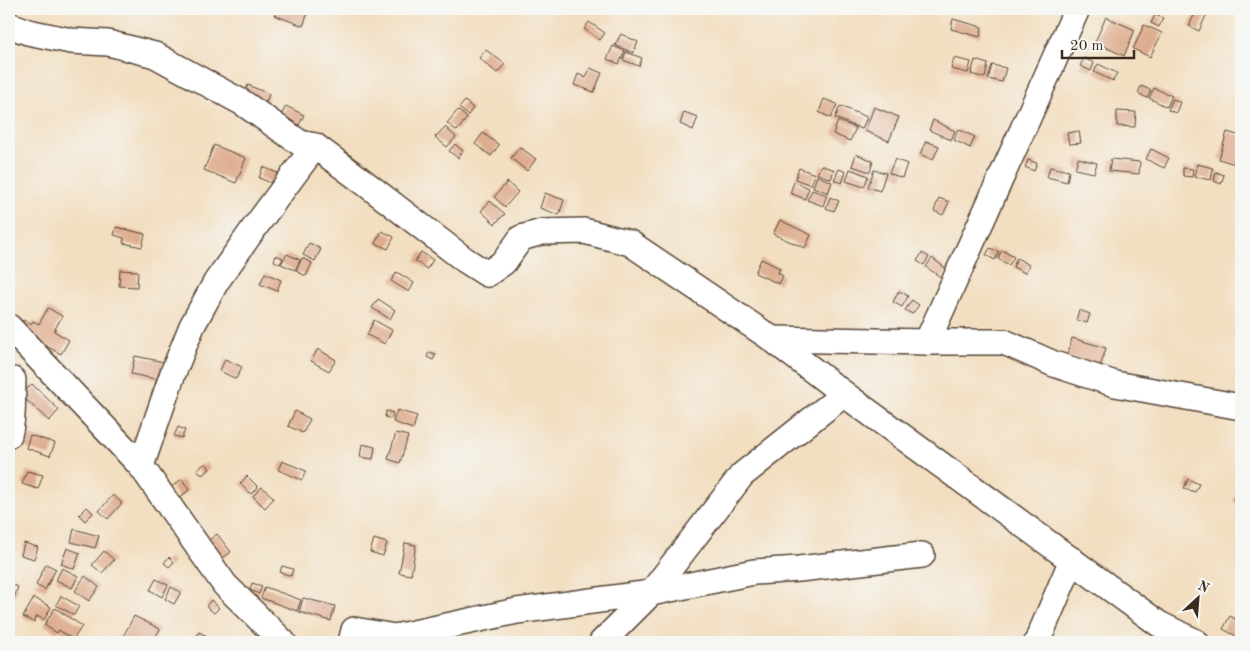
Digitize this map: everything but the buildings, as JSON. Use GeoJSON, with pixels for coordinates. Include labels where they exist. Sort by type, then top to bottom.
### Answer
{"type":"FeatureCollection","features":[{"type":"Feature","properties":{"kind":"street"},"geometry":{"type":"LineString","coordinates":[[927,342],[1077,9]]}},
{"type":"Feature","properties":{"kind":"street"},"geometry":{"type":"LineString","coordinates":[[9,25],[28,32],[70,41],[108,43],[155,55],[243,103],[300,143],[316,146],[487,274],[504,262],[520,238],[542,232],[584,231],[630,243],[772,339],[844,394],[1159,624],[1196,642]]}},
{"type":"Feature","properties":{"kind":"street"},"geometry":{"type":"LineString","coordinates":[[140,466],[192,326],[216,282],[316,146]]}},
{"type":"Feature","properties":{"kind":"street"},"geometry":{"type":"LineString","coordinates":[[17,336],[140,466],[225,585],[283,642]]}},
{"type":"Feature","properties":{"kind":"street"},"geometry":{"type":"LineString","coordinates":[[9,435],[12,416],[11,381],[17,336]]}},
{"type":"Feature","properties":{"kind":"street"},"geometry":{"type":"LineString","coordinates":[[772,339],[1004,342],[1054,364],[1115,384],[1241,407]]}},
{"type":"Feature","properties":{"kind":"street"},"geometry":{"type":"LineString","coordinates":[[602,642],[651,593],[742,475],[844,394]]}},
{"type":"Feature","properties":{"kind":"street"},"geometry":{"type":"LineString","coordinates":[[351,642],[354,630],[395,637],[517,611],[651,593],[754,572],[922,555]]}},
{"type":"Feature","properties":{"kind":"street"},"geometry":{"type":"LineString","coordinates":[[1037,642],[1072,560]]}}]}
